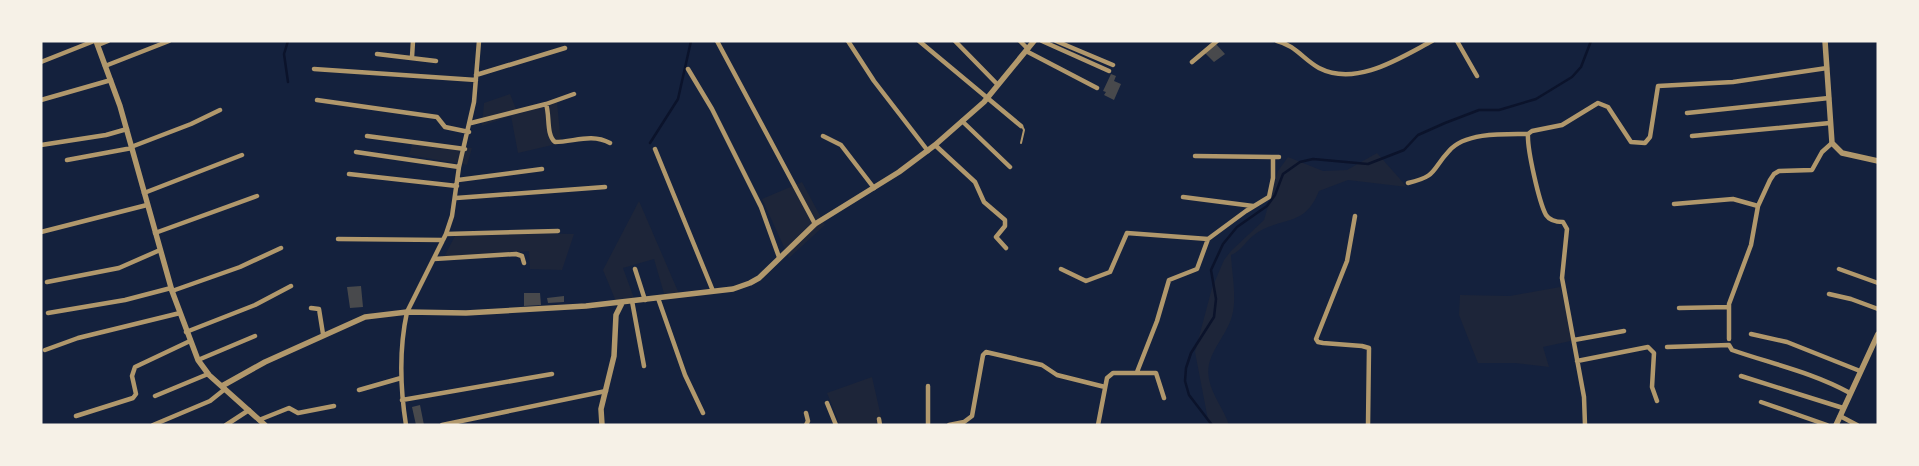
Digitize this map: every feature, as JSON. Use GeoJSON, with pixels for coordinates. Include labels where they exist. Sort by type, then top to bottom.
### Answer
{"type":"FeatureCollection","features":[{"type":"Feature","properties":{"kind":"street"},"geometry":{"type":"LineString","coordinates":[[41,62],[96,43],[108,41]]}},
{"type":"Feature","properties":{"kind":"street"},"geometry":{"type":"LineString","coordinates":[[105,66],[169,41]]}},
{"type":"Feature","properties":{"kind":"street"},"geometry":{"type":"LineString","coordinates":[[412,57],[413,41]]}},
{"type":"Feature","properties":{"kind":"street"},"geometry":{"type":"LineString","coordinates":[[406,425],[402,400],[400,364],[407,312],[446,234],[456,198],[459,167],[469,132],[479,41]]}},
{"type":"Feature","properties":{"kind":"street"},"geometry":{"type":"LineString","coordinates":[[716,41],[815,224]]}},
{"type":"Feature","properties":{"kind":"street"},"geometry":{"type":"LineString","coordinates":[[848,41],[874,81],[928,151]]}},
{"type":"Feature","properties":{"kind":"street"},"geometry":{"type":"LineString","coordinates":[[919,41],[1020,126]]}},
{"type":"Feature","properties":{"kind":"street"},"geometry":{"type":"LineString","coordinates":[[955,41],[998,85]]}},
{"type":"Feature","properties":{"kind":"street"},"geometry":{"type":"LineString","coordinates":[[1020,41],[1027,49],[1097,88]]}},
{"type":"Feature","properties":{"kind":"street"},"geometry":{"type":"LineString","coordinates":[[153,425],[201,405],[240,374],[364,317],[407,312],[466,313],[622,303],[733,288],[750,283],[815,224],[874,188],[928,151],[987,98],[1034,41]]}},
{"type":"Feature","properties":{"kind":"street"},"geometry":{"type":"LineString","coordinates":[[1042,41],[1109,71]]}},
{"type":"Feature","properties":{"kind":"street"},"geometry":{"type":"LineString","coordinates":[[1056,41],[1113,66]]}},
{"type":"Feature","properties":{"kind":"street"},"geometry":{"type":"LineString","coordinates":[[1192,62],[1217,41]]}},
{"type":"Feature","properties":{"kind":"street"},"geometry":{"type":"LineString","coordinates":[[1277,41],[1291,46],[1320,68],[1346,74],[1366,72],[1432,41]]}},
{"type":"Feature","properties":{"kind":"street"},"geometry":{"type":"LineString","coordinates":[[1419,41],[1422,47]]}},
{"type":"Feature","properties":{"kind":"street"},"geometry":{"type":"LineString","coordinates":[[1457,41],[1477,76]]}},
{"type":"Feature","properties":{"kind":"street"},"geometry":{"type":"LineString","coordinates":[[1825,41],[1832,143],[1842,153],[1878,161]]}},
{"type":"Feature","properties":{"kind":"street"},"geometry":{"type":"LineString","coordinates":[[96,43],[111,80],[127,129],[171,290],[198,360],[208,374],[265,425]]}},
{"type":"Feature","properties":{"kind":"street"},"geometry":{"type":"LineString","coordinates":[[314,69],[476,78],[565,48]]}},
{"type":"Feature","properties":{"kind":"street"},"geometry":{"type":"LineString","coordinates":[[377,54],[436,61]]}},
{"type":"Feature","properties":{"kind":"street"},"geometry":{"type":"LineString","coordinates":[[1408,183],[1426,178],[1436,170],[1449,150],[1457,144],[1486,135],[1528,134],[1532,131],[1562,125],[1598,103],[1608,107],[1630,142],[1642,144],[1650,137],[1658,86],[1734,82],[1827,68]]}},
{"type":"Feature","properties":{"kind":"street"},"geometry":{"type":"LineString","coordinates":[[688,69],[712,109],[761,207],[779,257]]}},
{"type":"Feature","properties":{"kind":"street"},"geometry":{"type":"LineString","coordinates":[[41,100],[111,80]]}},
{"type":"Feature","properties":{"kind":"street"},"geometry":{"type":"LineString","coordinates":[[470,123],[546,104],[574,94]]}},
{"type":"Feature","properties":{"kind":"street"},"geometry":{"type":"LineString","coordinates":[[1687,114],[1829,98]]}},
{"type":"Feature","properties":{"kind":"street"},"geometry":{"type":"LineString","coordinates":[[317,100],[437,117],[445,127],[469,132]]}},
{"type":"Feature","properties":{"kind":"street"},"geometry":{"type":"LineString","coordinates":[[546,104],[549,113],[550,135],[555,142],[600,138],[610,144]]}},
{"type":"Feature","properties":{"kind":"street"},"geometry":{"type":"LineString","coordinates":[[67,160],[132,147],[191,124],[220,110]]}},
{"type":"Feature","properties":{"kind":"street"},"geometry":{"type":"LineString","coordinates":[[962,121],[1010,167]]}},
{"type":"Feature","properties":{"kind":"street"},"geometry":{"type":"LineString","coordinates":[[1692,136],[1830,123]]}},
{"type":"Feature","properties":{"kind":"street"},"geometry":{"type":"LineString","coordinates":[[41,145],[106,135],[127,129]]}},
{"type":"Feature","properties":{"kind":"street"},"geometry":{"type":"LineString","coordinates":[[1528,134],[1536,182],[1546,216],[1555,222],[1563,222],[1567,228],[1562,278],[1584,397],[1585,425]]}},
{"type":"Feature","properties":{"kind":"street"},"geometry":{"type":"LineString","coordinates":[[367,136],[465,149]]}},
{"type":"Feature","properties":{"kind":"street"},"geometry":{"type":"LineString","coordinates":[[824,136],[841,145],[874,188]]}},
{"type":"Feature","properties":{"kind":"street"},"geometry":{"type":"LineString","coordinates":[[1729,339],[1729,307],[1751,245],[1758,206],[1774,174],[1779,171],[1812,170],[1822,152],[1832,143]]}},
{"type":"Feature","properties":{"kind":"street"},"geometry":{"type":"LineString","coordinates":[[935,145],[974,182],[984,202],[1005,220],[1005,226],[996,237],[1006,248]]}},
{"type":"Feature","properties":{"kind":"street"},"geometry":{"type":"LineString","coordinates":[[656,149],[713,291]]}},
{"type":"Feature","properties":{"kind":"street"},"geometry":{"type":"LineString","coordinates":[[356,152],[459,167]]}},
{"type":"Feature","properties":{"kind":"street"},"geometry":{"type":"LineString","coordinates":[[144,193],[242,154]]}},
{"type":"Feature","properties":{"kind":"street"},"geometry":{"type":"LineString","coordinates":[[1137,372],[1157,321],[1168,280],[1197,269],[1208,239],[1254,206],[1266,201],[1272,193],[1276,158],[1195,156]]}},
{"type":"Feature","properties":{"kind":"street"},"geometry":{"type":"LineString","coordinates":[[458,180],[542,169]]}},
{"type":"Feature","properties":{"kind":"street"},"geometry":{"type":"LineString","coordinates":[[349,174],[457,186]]}},
{"type":"Feature","properties":{"kind":"street"},"geometry":{"type":"LineString","coordinates":[[456,198],[605,187]]}},
{"type":"Feature","properties":{"kind":"street"},"geometry":{"type":"LineString","coordinates":[[155,233],[257,196]]}},
{"type":"Feature","properties":{"kind":"street"},"geometry":{"type":"LineString","coordinates":[[1183,197],[1254,206]]}},
{"type":"Feature","properties":{"kind":"street"},"geometry":{"type":"LineString","coordinates":[[1674,204],[1733,199],[1758,206]]}},
{"type":"Feature","properties":{"kind":"street"},"geometry":{"type":"LineString","coordinates":[[41,232],[147,205]]}},
{"type":"Feature","properties":{"kind":"street"},"geometry":{"type":"LineString","coordinates":[[1355,216],[1347,261],[1316,339],[1322,343],[1369,348],[1368,425]]}},
{"type":"Feature","properties":{"kind":"street"},"geometry":{"type":"LineString","coordinates":[[446,234],[558,231]]}},
{"type":"Feature","properties":{"kind":"street"},"geometry":{"type":"LineString","coordinates":[[1060,269],[1086,281],[1110,272],[1127,233],[1208,239]]}},
{"type":"Feature","properties":{"kind":"street"},"geometry":{"type":"LineString","coordinates":[[338,239],[443,240]]}},
{"type":"Feature","properties":{"kind":"street"},"geometry":{"type":"LineString","coordinates":[[48,313],[171,290],[240,267],[281,248]]}},
{"type":"Feature","properties":{"kind":"street"},"geometry":{"type":"LineString","coordinates":[[47,282],[119,268],[160,250]]}},
{"type":"Feature","properties":{"kind":"street"},"geometry":{"type":"LineString","coordinates":[[434,259],[516,254],[522,256],[524,263]]}},
{"type":"Feature","properties":{"kind":"street"},"geometry":{"type":"LineString","coordinates":[[635,268],[645,300]]}},
{"type":"Feature","properties":{"kind":"street"},"geometry":{"type":"LineString","coordinates":[[1839,269],[1878,283]]}},
{"type":"Feature","properties":{"kind":"street"},"geometry":{"type":"LineString","coordinates":[[186,332],[254,305],[291,286]]}},
{"type":"Feature","properties":{"kind":"street"},"geometry":{"type":"LineString","coordinates":[[1829,294],[1851,299],[1878,309]]}},
{"type":"Feature","properties":{"kind":"street"},"geometry":{"type":"LineString","coordinates":[[658,298],[685,375],[703,413]]}},
{"type":"Feature","properties":{"kind":"street"},"geometry":{"type":"LineString","coordinates":[[632,301],[644,366]]}},
{"type":"Feature","properties":{"kind":"street"},"geometry":{"type":"LineString","coordinates":[[602,425],[600,416],[614,356],[616,315],[622,303]]}},
{"type":"Feature","properties":{"kind":"street"},"geometry":{"type":"LineString","coordinates":[[1679,308],[1729,307]]}},
{"type":"Feature","properties":{"kind":"street"},"geometry":{"type":"LineString","coordinates":[[312,308],[318,310],[324,334]]}},
{"type":"Feature","properties":{"kind":"street"},"geometry":{"type":"LineString","coordinates":[[45,350],[78,338],[180,313]]}},
{"type":"Feature","properties":{"kind":"street"},"geometry":{"type":"LineString","coordinates":[[1574,340],[1624,331]]}},
{"type":"Feature","properties":{"kind":"street"},"geometry":{"type":"LineString","coordinates":[[1751,334],[1787,342],[1860,372]]}},
{"type":"Feature","properties":{"kind":"street"},"geometry":{"type":"LineString","coordinates":[[1836,425],[1878,334]]}},
{"type":"Feature","properties":{"kind":"street"},"geometry":{"type":"LineString","coordinates":[[198,360],[255,336]]}},
{"type":"Feature","properties":{"kind":"street"},"geometry":{"type":"LineString","coordinates":[[76,416],[133,398],[136,394],[132,376],[135,367],[190,341]]}},
{"type":"Feature","properties":{"kind":"street"},"geometry":{"type":"LineString","coordinates":[[1667,347],[1729,345],[1732,350],[1801,370],[1850,393]]}},
{"type":"Feature","properties":{"kind":"street"},"geometry":{"type":"LineString","coordinates":[[1577,361],[1648,347],[1654,353],[1652,387],[1657,401]]}},
{"type":"Feature","properties":{"kind":"street"},"geometry":{"type":"LineString","coordinates":[[949,425],[964,422],[972,416],[983,355],[986,352],[1042,364],[1057,375],[1105,387]]}},
{"type":"Feature","properties":{"kind":"street"},"geometry":{"type":"LineString","coordinates":[[1098,425],[1105,387],[1110,374],[1137,372],[1157,374],[1164,398]]}},
{"type":"Feature","properties":{"kind":"street"},"geometry":{"type":"LineString","coordinates":[[155,396],[208,374]]}},
{"type":"Feature","properties":{"kind":"street"},"geometry":{"type":"LineString","coordinates":[[402,400],[552,374]]}},
{"type":"Feature","properties":{"kind":"street"},"geometry":{"type":"LineString","coordinates":[[1741,376],[1843,408]]}},
{"type":"Feature","properties":{"kind":"street"},"geometry":{"type":"LineString","coordinates":[[358,390],[401,378]]}},
{"type":"Feature","properties":{"kind":"street"},"geometry":{"type":"LineString","coordinates":[[928,386],[928,425]]}},
{"type":"Feature","properties":{"kind":"street"},"geometry":{"type":"LineString","coordinates":[[442,425],[606,391]]}},
{"type":"Feature","properties":{"kind":"street"},"geometry":{"type":"LineString","coordinates":[[827,402],[836,425]]}},
{"type":"Feature","properties":{"kind":"street"},"geometry":{"type":"LineString","coordinates":[[1761,402],[1827,425]]}},
{"type":"Feature","properties":{"kind":"street"},"geometry":{"type":"LineString","coordinates":[[260,420],[289,408],[298,413],[334,406]]}},
{"type":"Feature","properties":{"kind":"street"},"geometry":{"type":"LineString","coordinates":[[226,425],[249,410]]}},
{"type":"Feature","properties":{"kind":"street"},"geometry":{"type":"LineString","coordinates":[[806,413],[808,421],[806,425]]}},
{"type":"Feature","properties":{"kind":"street"},"geometry":{"type":"LineString","coordinates":[[1840,416],[1857,425]]}},
{"type":"Feature","properties":{"kind":"street"},"geometry":{"type":"LineString","coordinates":[[878,419],[880,425]]}},
{"type":"Feature","properties":{"kind":"lane"},"geometry":{"type":"LineString","coordinates":[[987,98],[1024,127],[1021,143]]}},
{"type":"Feature","properties":{"kind":"shaded area"},"geometry":{"type":"Polygon","coordinates":[[[510,94],[518,114],[557,102],[561,143],[518,153],[511,116],[482,126],[484,103],[510,94]]]}},
{"type":"Feature","properties":{"kind":"shaded area"},"geometry":{"type":"Polygon","coordinates":[[[413,141],[472,148],[467,165],[409,155],[413,141]]]}},
{"type":"Feature","properties":{"kind":"shaded area"},"geometry":{"type":"Polygon","coordinates":[[[1377,153],[1407,187],[1348,180],[1319,191],[1313,203],[1306,211],[1291,220],[1264,229],[1231,255],[1234,294],[1232,316],[1212,354],[1208,370],[1213,391],[1229,425],[1209,425],[1195,352],[1212,288],[1224,260],[1264,220],[1278,171],[1288,157],[1323,171],[1347,170],[1377,153]]]}},
{"type":"Feature","properties":{"kind":"shaded area"},"geometry":{"type":"Polygon","coordinates":[[[802,182],[825,225],[789,258],[762,199],[802,182]]]}},
{"type":"Feature","properties":{"kind":"shaded area"},"geometry":{"type":"Polygon","coordinates":[[[639,201],[680,296],[665,297],[654,259],[623,268],[635,301],[617,304],[603,270],[639,201]]]}},
{"type":"Feature","properties":{"kind":"shaded area"},"geometry":{"type":"Polygon","coordinates":[[[456,234],[574,234],[562,270],[530,269],[529,251],[443,259],[456,234]]]}},
{"type":"Feature","properties":{"kind":"shaded area"},"geometry":{"type":"Polygon","coordinates":[[[1560,287],[1575,340],[1543,347],[1549,367],[1515,363],[1478,363],[1459,315],[1460,295],[1510,296],[1560,287]]]}},
{"type":"Feature","properties":{"kind":"shaded area"},"geometry":{"type":"Polygon","coordinates":[[[872,377],[882,421],[871,425],[840,425],[827,393],[872,377]]]}},
{"type":"Feature","properties":{"kind":"building"},"geometry":{"type":"Polygon","coordinates":[[[1216,44],[1225,54],[1214,62],[1205,53],[1216,44]]]}},
{"type":"Feature","properties":{"kind":"building"},"geometry":{"type":"Polygon","coordinates":[[[1111,74],[1116,76],[1114,81],[1121,84],[1114,100],[1104,95],[1106,92],[1103,91],[1111,74]]]}},
{"type":"Feature","properties":{"kind":"building"},"geometry":{"type":"Polygon","coordinates":[[[361,286],[363,307],[350,308],[347,287],[361,286]]]}},
{"type":"Feature","properties":{"kind":"building"},"geometry":{"type":"Polygon","coordinates":[[[524,293],[540,293],[541,305],[524,306],[524,293]]]}},
{"type":"Feature","properties":{"kind":"building"},"geometry":{"type":"Polygon","coordinates":[[[564,296],[564,302],[548,303],[547,298],[564,296]]]}},
{"type":"Feature","properties":{"kind":"building"},"geometry":{"type":"Polygon","coordinates":[[[420,405],[424,425],[416,425],[412,407],[420,405]]]}},
{"type":"Feature","properties":{"kind":"waterway"},"geometry":{"type":"LineString","coordinates":[[288,41],[284,54],[288,82]]}},
{"type":"Feature","properties":{"kind":"waterway"},"geometry":{"type":"LineString","coordinates":[[650,143],[678,99],[691,41]]}},
{"type":"Feature","properties":{"kind":"waterway"},"geometry":{"type":"LineString","coordinates":[[1212,425],[1189,395],[1185,381],[1186,368],[1191,353],[1214,317],[1216,299],[1211,270],[1223,244],[1237,227],[1267,206],[1275,195],[1283,174],[1300,162],[1313,159],[1368,164],[1404,150],[1418,135],[1445,123],[1479,110],[1499,110],[1536,99],[1572,77],[1581,67],[1591,41]]}}]}
